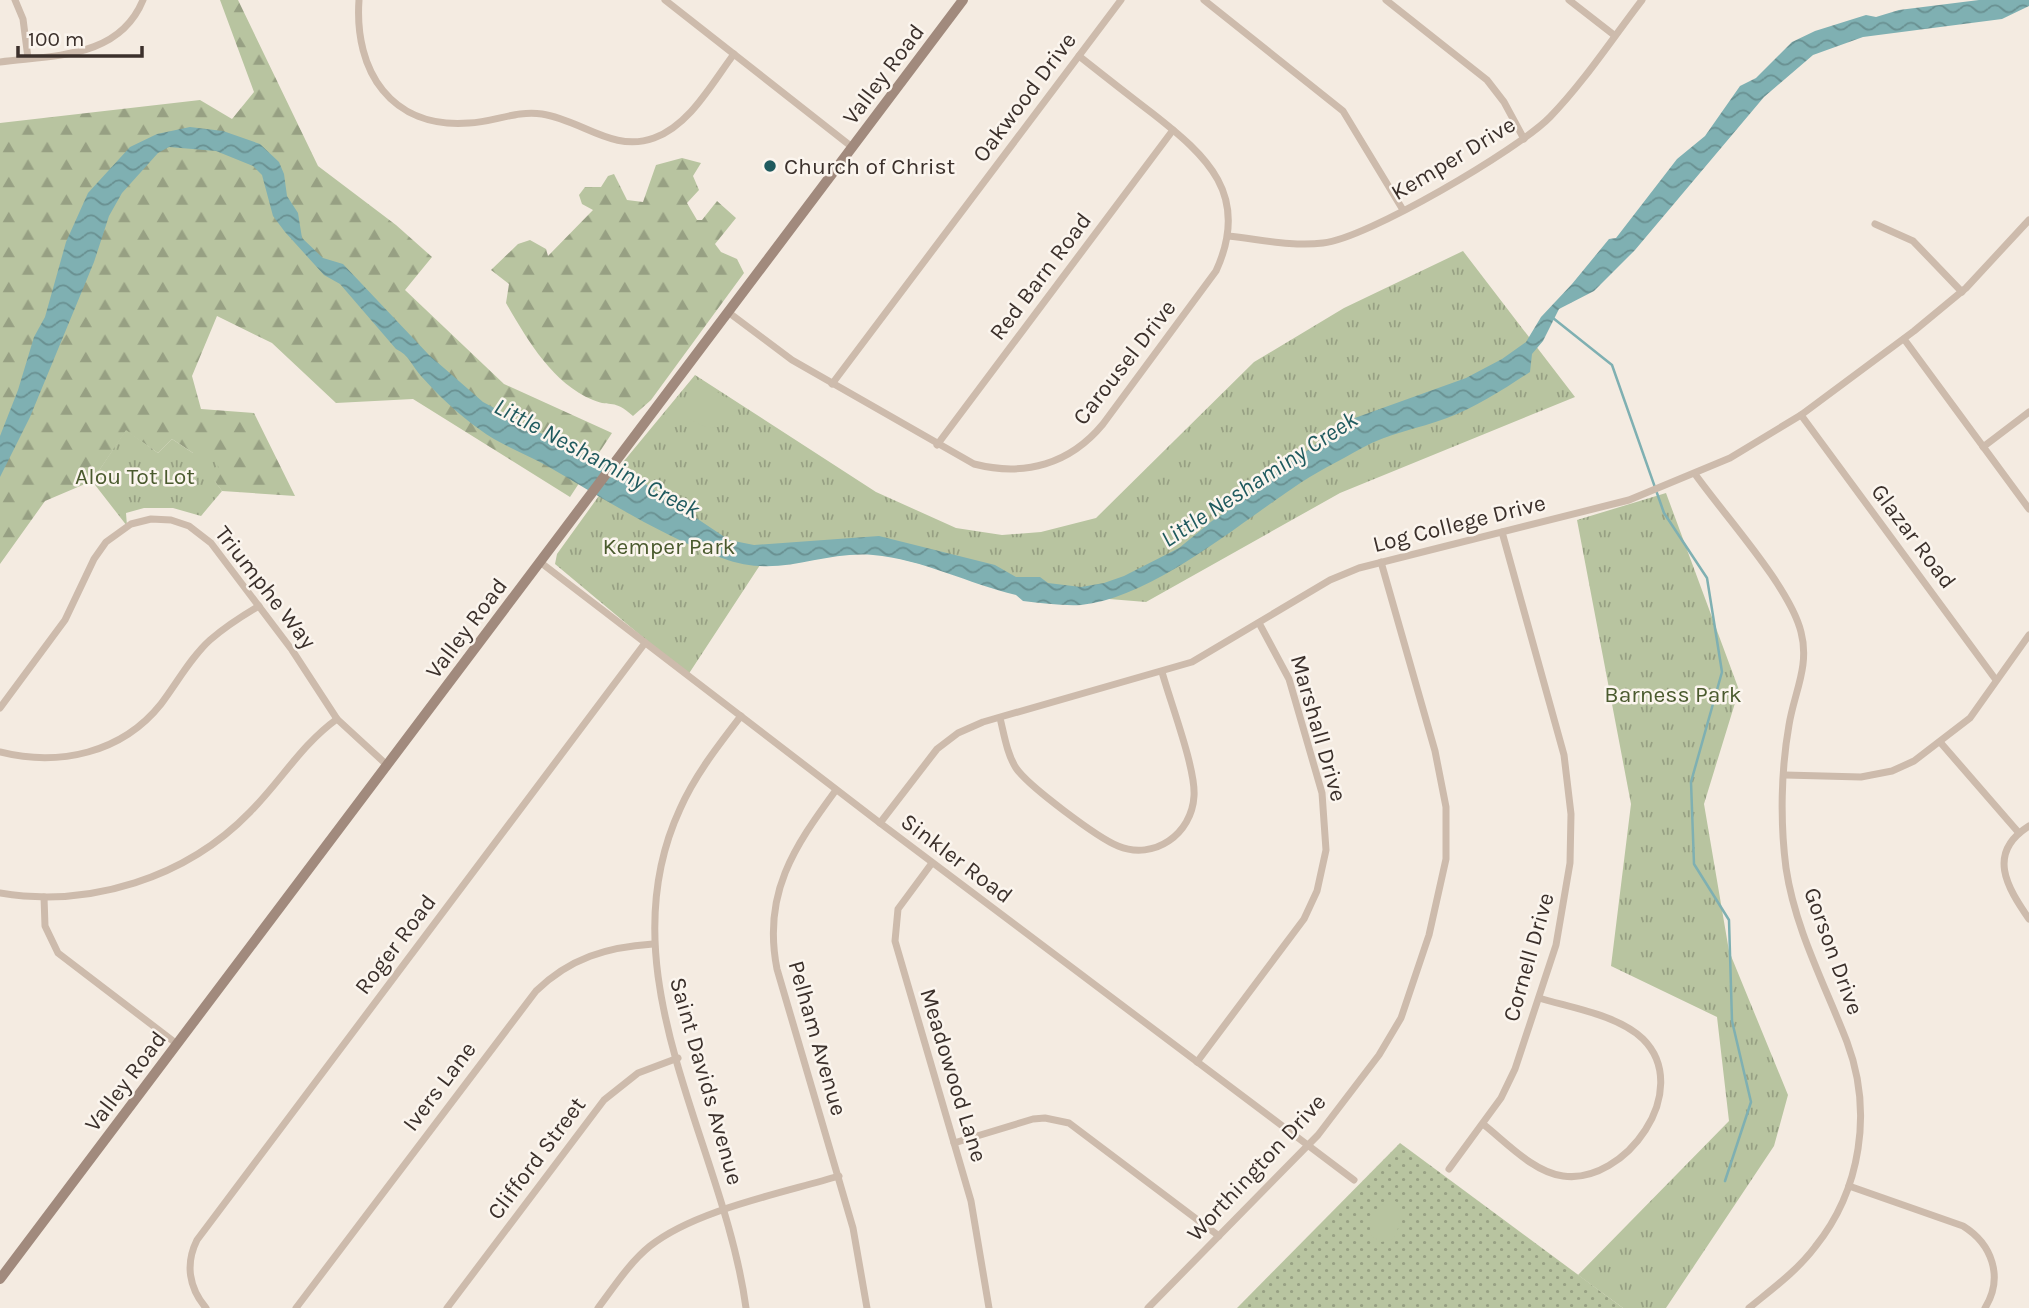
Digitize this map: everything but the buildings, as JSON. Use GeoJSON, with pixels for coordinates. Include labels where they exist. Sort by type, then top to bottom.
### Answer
{"type":"FeatureCollection","features":[{"type":"Feature","properties":{"kind":"street"},"geometry":{"type":"LineString","coordinates":[[15,0],[23,19],[28,58]]}},
{"type":"Feature","properties":{"kind":"street"},"geometry":{"type":"LineString","coordinates":[[0,62],[102,45],[127,26],[143,0]]}},
{"type":"Feature","properties":{"kind":"street"},"geometry":{"type":"LineString","coordinates":[[359,0],[358,36],[364,60],[375,81],[402,107],[442,123],[473,123],[513,114],[537,113],[561,118],[613,140],[648,140],[668,131],[684,118],[734,54]]}},
{"type":"Feature","properties":{"kind":"street"},"geometry":{"type":"LineString","coordinates":[[665,0],[852,146]]}},
{"type":"Feature","properties":{"kind":"street","name":"Valley Road"},"geometry":{"type":"LineString","coordinates":[[0,1279],[963,0]]}},
{"type":"Feature","properties":{"kind":"street","name":"Oakwood Drive"},"geometry":{"type":"LineString","coordinates":[[832,384],[1121,0]]}},
{"type":"Feature","properties":{"kind":"street"},"geometry":{"type":"LineString","coordinates":[[1204,0],[1343,111],[1403,210]]}},
{"type":"Feature","properties":{"kind":"street"},"geometry":{"type":"LineString","coordinates":[[1386,0],[1487,80],[1504,102],[1524,139]]}},
{"type":"Feature","properties":{"kind":"street"},"geometry":{"type":"LineString","coordinates":[[1569,0],[1615,35]]}},
{"type":"Feature","properties":{"kind":"street","name":"Kemper Drive"},"geometry":{"type":"LineString","coordinates":[[1228,236],[1323,243],[1366,231],[1403,210],[1524,139],[1551,116],[1642,0]]}},
{"type":"Feature","properties":{"kind":"street","name":"Carousel Drive"},"geometry":{"type":"LineString","coordinates":[[728,312],[792,360],[974,464],[1004,470],[1044,466],[1083,446],[1103,424],[1200,295],[1216,271],[1228,236],[1226,197],[1215,171],[1196,148],[1079,56]]}},
{"type":"Feature","properties":{"kind":"street","name":"Red Barn Road"},"geometry":{"type":"LineString","coordinates":[[937,445],[1173,130]]}},
{"type":"Feature","properties":{"kind":"street","name":"Log College Drive"},"geometry":{"type":"LineString","coordinates":[[880,824],[937,749],[958,733],[1000,718],[1192,662],[1341,575],[1381,562],[1502,533],[1651,492],[1755,444],[1801,415],[1904,339],[1962,292],[2029,220]]}},
{"type":"Feature","properties":{"kind":"street"},"geometry":{"type":"LineString","coordinates":[[1875,224],[1913,241],[1962,292]]}},
{"type":"Feature","properties":{"kind":"street"},"geometry":{"type":"LineString","coordinates":[[1904,339],[2029,509]]}},
{"type":"Feature","properties":{"kind":"street"},"geometry":{"type":"LineString","coordinates":[[1983,447],[2029,412]]}},
{"type":"Feature","properties":{"kind":"street","name":"Glazar Road"},"geometry":{"type":"LineString","coordinates":[[1801,415],[1996,680]]}},
{"type":"Feature","properties":{"kind":"street","name":"Gorson Drive"},"geometry":{"type":"LineString","coordinates":[[1695,474],[1784,595],[1801,631],[1803,674],[1789,721],[1784,848],[1794,908],[1851,1053],[1857,1078],[1861,1124],[1857,1159],[1834,1220],[1815,1248],[1749,1308]]}},
{"type":"Feature","properties":{"kind":"street","name":"Triumphe Way"},"geometry":{"type":"LineString","coordinates":[[0,708],[65,620],[99,550],[114,534],[131,524],[151,519],[171,520],[198,531],[211,543],[259,606],[337,719],[387,765]]}},
{"type":"Feature","properties":{"kind":"street","name":"Cornell Drive"},"geometry":{"type":"LineString","coordinates":[[1449,1169],[1483,1124],[1511,1080],[1556,945],[1567,891],[1571,804],[1557,726],[1502,533]]}},
{"type":"Feature","properties":{"kind":"street","name":"Sinkler Road"},"geometry":{"type":"LineString","coordinates":[[540,562],[880,824],[1354,1180]]}},
{"type":"Feature","properties":{"kind":"street","name":"Worthington Drive"},"geometry":{"type":"LineString","coordinates":[[1148,1308],[1308,1146],[1379,1055],[1401,1018],[1438,904],[1446,859],[1447,824],[1441,778],[1381,562]]}},
{"type":"Feature","properties":{"kind":"street"},"geometry":{"type":"LineString","coordinates":[[0,752],[37,759],[70,757],[91,752],[119,739],[149,717],[210,640],[259,606]]}},
{"type":"Feature","properties":{"kind":"street","name":"Marshall Drive"},"geometry":{"type":"LineString","coordinates":[[1197,1062],[1304,919],[1317,891],[1326,850],[1322,793],[1289,680],[1259,623]]}},
{"type":"Feature","properties":{"kind":"street"},"geometry":{"type":"LineString","coordinates":[[1785,775],[1878,775],[1914,761],[1970,718],[2029,635]]}},
{"type":"Feature","properties":{"kind":"street","name":"Roger Road"},"geometry":{"type":"LineString","coordinates":[[206,1308],[195,1292],[190,1275],[190,1258],[197,1240],[645,643]]}},
{"type":"Feature","properties":{"kind":"street"},"geometry":{"type":"LineString","coordinates":[[1000,718],[1010,756],[1024,779],[1109,842],[1131,850],[1151,849],[1169,842],[1179,833],[1189,818],[1194,795],[1162,672]]}},
{"type":"Feature","properties":{"kind":"street","name":"Saint Davids Avenue"},"geometry":{"type":"LineString","coordinates":[[741,716],[699,773],[673,825],[659,874],[653,944],[660,995],[723,1211],[746,1308]]}},
{"type":"Feature","properties":{"kind":"street"},"geometry":{"type":"LineString","coordinates":[[0,893],[44,897],[82,895],[120,888],[164,873],[201,852],[248,815],[302,749],[337,719]]}},
{"type":"Feature","properties":{"kind":"street"},"geometry":{"type":"LineString","coordinates":[[1940,742],[2019,833]]}},
{"type":"Feature","properties":{"kind":"street","name":"Pelham Avenue"},"geometry":{"type":"LineString","coordinates":[[836,790],[789,859],[778,890],[773,930],[777,969],[856,1239],[867,1308]]}},
{"type":"Feature","properties":{"kind":"street"},"geometry":{"type":"LineString","coordinates":[[2029,826],[2007,847],[2003,872],[2009,890],[2029,919]]}},
{"type":"Feature","properties":{"kind":"street","name":"Meadowood Lane"},"geometry":{"type":"LineString","coordinates":[[932,863],[900,906],[895,921],[895,941],[978,1231],[989,1308]]}},
{"type":"Feature","properties":{"kind":"street"},"geometry":{"type":"LineString","coordinates":[[44,897],[45,926],[58,953],[177,1044]]}},
{"type":"Feature","properties":{"kind":"street","name":"Ivers Lane"},"geometry":{"type":"LineString","coordinates":[[296,1308],[536,991],[559,971],[588,956],[616,948],[653,944]]}},
{"type":"Feature","properties":{"kind":"street"},"geometry":{"type":"LineString","coordinates":[[1483,1124],[1548,1172],[1564,1177],[1585,1177],[1603,1171],[1622,1158],[1656,1109],[1661,1078],[1646,1042],[1619,1024],[1539,998]]}},
{"type":"Feature","properties":{"kind":"street","name":"Clifford Street"},"geometry":{"type":"LineString","coordinates":[[447,1308],[604,1100],[638,1073],[678,1058]]}},
{"type":"Feature","properties":{"kind":"street"},"geometry":{"type":"LineString","coordinates":[[954,1143],[1033,1119],[1045,1118],[1069,1123],[1219,1236]]}},
{"type":"Feature","properties":{"kind":"street"},"geometry":{"type":"LineString","coordinates":[[598,1308],[634,1261],[659,1239],[681,1226],[838,1176]]}},
{"type":"Feature","properties":{"kind":"street"},"geometry":{"type":"LineString","coordinates":[[1849,1186],[1963,1226],[1979,1237],[1991,1256],[1995,1275],[1992,1294],[1985,1308]]}},
{"type":"Feature","properties":{"kind":"green space"},"geometry":{"type":"Polygon","coordinates":[[[220,0],[238,0],[318,166],[396,225],[432,257],[405,290],[504,384],[612,433],[570,497],[413,399],[336,403],[272,343],[217,316],[192,376],[201,409],[254,413],[295,496],[222,491],[193,453],[172,439],[158,453],[126,431],[92,481],[45,501],[0,564],[0,123],[200,100],[232,119],[254,92],[220,0]]]}},
{"type":"Feature","properties":{"kind":"green space"},"geometry":{"type":"Polygon","coordinates":[[[682,158],[701,163],[693,176],[699,190],[687,203],[697,220],[702,220],[717,201],[736,218],[715,244],[721,252],[737,259],[744,273],[651,400],[633,416],[621,407],[593,400],[578,392],[553,371],[532,345],[506,303],[509,284],[491,270],[518,244],[530,240],[546,249],[548,256],[593,210],[582,204],[579,195],[585,187],[601,187],[608,176],[614,174],[627,200],[643,202],[656,165],[682,158]]]}},
{"type":"Feature","properties":{"kind":"green space","name":"Kemper Park"},"geometry":{"type":"Polygon","coordinates":[[[1463,251],[1575,397],[1340,493],[1146,602],[1035,593],[866,550],[762,562],[688,675],[555,564],[557,554],[624,461],[695,375],[876,492],[956,528],[1002,535],[1041,532],[1096,518],[1254,362],[1344,308],[1463,251]]]}},
{"type":"Feature","properties":{"kind":"green space"},"geometry":{"type":"Polygon","coordinates":[[[706,384],[737,406],[733,415],[721,426],[706,427],[684,413],[706,384]]]}},
{"type":"Feature","properties":{"kind":"green space","name":"Alou Tot Lot"},"geometry":{"type":"Polygon","coordinates":[[[126,430],[158,453],[172,439],[193,453],[210,453],[221,471],[214,480],[222,491],[201,516],[173,508],[144,508],[126,513],[127,526],[92,481],[126,430]]]}},
{"type":"Feature","properties":{"kind":"green space","name":"Barness Park"},"geometry":{"type":"Polygon","coordinates":[[[1666,493],[1739,690],[1704,804],[1729,951],[1788,1095],[1774,1146],[1666,1308],[1623,1308],[1578,1275],[1729,1121],[1717,1017],[1611,966],[1631,804],[1577,520],[1666,493]]]}},
{"type":"Feature","properties":{"kind":"green space"},"geometry":{"type":"Polygon","coordinates":[[[1400,1143],[1623,1308],[1237,1308],[1400,1143]]]}},
{"type":"Feature","properties":{"kind":"green space"},"geometry":{"type":"Polygon","coordinates":[[[1393,1200],[1399,1203],[1400,1208],[1397,1233],[1394,1238],[1381,1242],[1372,1236],[1370,1224],[1377,1209],[1393,1200]]]}},
{"type":"Feature","properties":{"kind":"water","name":"Little Neshaminy Creek"},"geometry":{"type":"Polygon","coordinates":[[[1979,0],[2029,0],[2029,6],[2002,19],[1863,37],[1813,55],[1764,97],[1635,250],[1594,291],[1559,309],[1543,341],[1532,354],[1530,372],[1458,414],[1362,448],[1318,472],[1164,575],[1108,600],[1081,605],[1023,601],[1016,595],[909,561],[873,555],[834,557],[780,566],[743,564],[699,549],[655,528],[496,440],[456,411],[396,349],[340,284],[324,275],[285,232],[273,216],[262,175],[253,166],[216,151],[169,147],[158,153],[122,193],[109,216],[94,262],[30,417],[0,477],[0,436],[34,337],[45,317],[66,242],[88,193],[130,147],[157,134],[190,127],[223,131],[260,144],[279,162],[284,174],[287,196],[298,213],[302,238],[323,258],[343,264],[429,355],[483,402],[587,458],[602,458],[626,471],[729,540],[754,545],[879,536],[995,565],[1016,577],[1040,577],[1048,583],[1081,587],[1104,583],[1124,576],[1179,548],[1212,521],[1259,490],[1281,469],[1352,419],[1466,378],[1502,359],[1526,342],[1541,317],[1609,239],[1616,238],[1677,159],[1705,136],[1740,86],[1756,78],[1792,42],[1815,31],[1866,15],[1876,17],[1899,10],[1979,0]]]}},
{"type":"Feature","properties":{"kind":"waterway"},"geometry":{"type":"LineString","coordinates":[[1553,318],[1612,365],[1664,513],[1707,578],[1722,672],[1691,782],[1694,864],[1729,920],[1732,1021],[1751,1102],[1725,1181]]}},
{"type":"Feature","properties":{"kind":"place","name":"Church of Christ"},"geometry":{"type":"Point","coordinates":[770,166]}}]}
